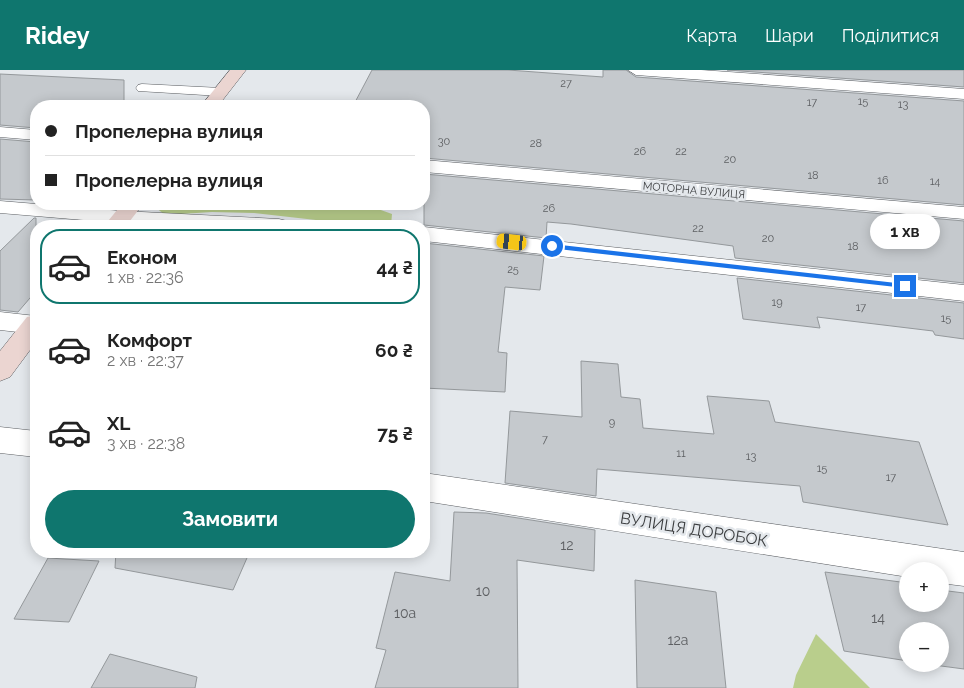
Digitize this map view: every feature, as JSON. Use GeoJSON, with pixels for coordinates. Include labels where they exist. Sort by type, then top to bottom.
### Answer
{"type":"FeatureCollection","features":[{"type":"Feature","properties":{"kind":"street"},"geometry":{"type":"LineString","coordinates":[[214,100],[238,70]]}},
{"type":"Feature","properties":{"kind":"street"},"geometry":{"type":"LineString","coordinates":[[636,70],[964,94]]}},
{"type":"Feature","properties":{"kind":"street"},"geometry":{"type":"LineString","coordinates":[[0,132],[30,134]]}},
{"type":"Feature","properties":{"kind":"street","name":"МОТОРНА ВУЛИЦЯ"},"geometry":{"type":"LineString","coordinates":[[430,167],[964,213]]}},
{"type":"Feature","properties":{"kind":"street"},"geometry":{"type":"LineString","coordinates":[[0,207],[30,209]]}},
{"type":"Feature","properties":{"kind":"street"},"geometry":{"type":"LineString","coordinates":[[41,210],[185,220]]}},
{"type":"Feature","properties":{"kind":"street"},"geometry":{"type":"LineString","coordinates":[[430,235],[964,293]]}},
{"type":"Feature","properties":{"kind":"street"},"geometry":{"type":"LineString","coordinates":[[0,321],[30,324]]}},
{"type":"Feature","properties":{"kind":"street"},"geometry":{"type":"LineString","coordinates":[[0,370],[30,332]]}},
{"type":"Feature","properties":{"kind":"street"},"geometry":{"type":"LineString","coordinates":[[0,440],[30,443]]}},
{"type":"Feature","properties":{"kind":"street","name":"ВУЛИЦЯ ДОРОБОК"},"geometry":{"type":"LineString","coordinates":[[430,488],[964,569]]}},
{"type":"Feature","properties":{"kind":"lane"},"geometry":{"type":"LineString","coordinates":[[142,88],[221,92]]}},
{"type":"Feature","properties":{"kind":"green space"},"geometry":{"type":"Polygon","coordinates":[[[159,210],[381,210],[392,214],[392,220],[316,220],[254,213],[212,212],[165,215],[159,210]]]}},
{"type":"Feature","properties":{"kind":"green space"},"geometry":{"type":"Polygon","coordinates":[[[816,634],[870,688],[793,688],[796,675],[816,634]]]}},
{"type":"Feature","properties":{"kind":"building"},"geometry":{"type":"Polygon","coordinates":[[[372,70],[508,70],[603,77],[603,70],[626,70],[636,77],[964,101],[964,205],[430,159],[430,100],[356,100],[372,70]]]}},
{"type":"Feature","properties":{"kind":"building"},"geometry":{"type":"Polygon","coordinates":[[[727,70],[964,70],[964,87],[727,70]]]}},
{"type":"Feature","properties":{"kind":"building"},"geometry":{"type":"Polygon","coordinates":[[[0,74],[124,80],[124,100],[30,100],[30,128],[0,125],[0,74]]]}},
{"type":"Feature","properties":{"kind":"building"},"geometry":{"type":"Polygon","coordinates":[[[0,139],[30,142],[30,200],[0,199],[0,139]]]}},
{"type":"Feature","properties":{"kind":"building"},"geometry":{"type":"Polygon","coordinates":[[[430,175],[964,221],[964,283],[735,258],[733,246],[571,224],[547,222],[546,238],[430,226],[430,220],[424,220],[424,210],[430,210],[430,175]]]}},
{"type":"Feature","properties":{"kind":"building"},"geometry":{"type":"Polygon","coordinates":[[[30,222],[30,298],[18,312],[0,310],[0,251],[30,222]]]}},
{"type":"Feature","properties":{"kind":"building"},"geometry":{"type":"Polygon","coordinates":[[[430,244],[544,256],[540,290],[505,287],[498,352],[507,353],[505,392],[430,388],[430,244]]]}},
{"type":"Feature","properties":{"kind":"building"},"geometry":{"type":"Polygon","coordinates":[[[737,278],[964,303],[964,339],[935,335],[933,331],[817,317],[820,328],[743,319],[737,278]]]}},
{"type":"Feature","properties":{"kind":"building"},"geometry":{"type":"Polygon","coordinates":[[[581,361],[618,364],[621,397],[640,399],[643,428],[714,434],[707,396],[769,401],[775,422],[919,442],[948,525],[803,502],[800,486],[597,469],[596,496],[505,483],[510,411],[582,417],[581,361]]]}},
{"type":"Feature","properties":{"kind":"building"},"geometry":{"type":"Polygon","coordinates":[[[454,512],[486,513],[595,530],[594,571],[517,560],[518,688],[375,688],[386,650],[376,648],[395,572],[450,581],[454,512]]]}},
{"type":"Feature","properties":{"kind":"building"},"geometry":{"type":"Polygon","coordinates":[[[48,558],[99,561],[69,622],[14,619],[48,558]]]}},
{"type":"Feature","properties":{"kind":"building"},"geometry":{"type":"Polygon","coordinates":[[[116,558],[247,558],[233,590],[115,568],[116,558]]]}},
{"type":"Feature","properties":{"kind":"building"},"geometry":{"type":"Polygon","coordinates":[[[825,572],[899,582],[899,612],[949,612],[949,591],[964,593],[964,669],[949,667],[949,622],[899,622],[899,660],[844,651],[825,572]]]}},
{"type":"Feature","properties":{"kind":"building"},"geometry":{"type":"Polygon","coordinates":[[[635,580],[716,592],[726,688],[637,688],[635,580]]]}},
{"type":"Feature","properties":{"kind":"building"},"geometry":{"type":"Polygon","coordinates":[[[110,654],[197,677],[195,688],[91,688],[110,654]]]}},
{"type":"Feature","properties":{"kind":"route"},"geometry":{"type":"LineString","coordinates":[[552,246],[905,286]]}}]}
